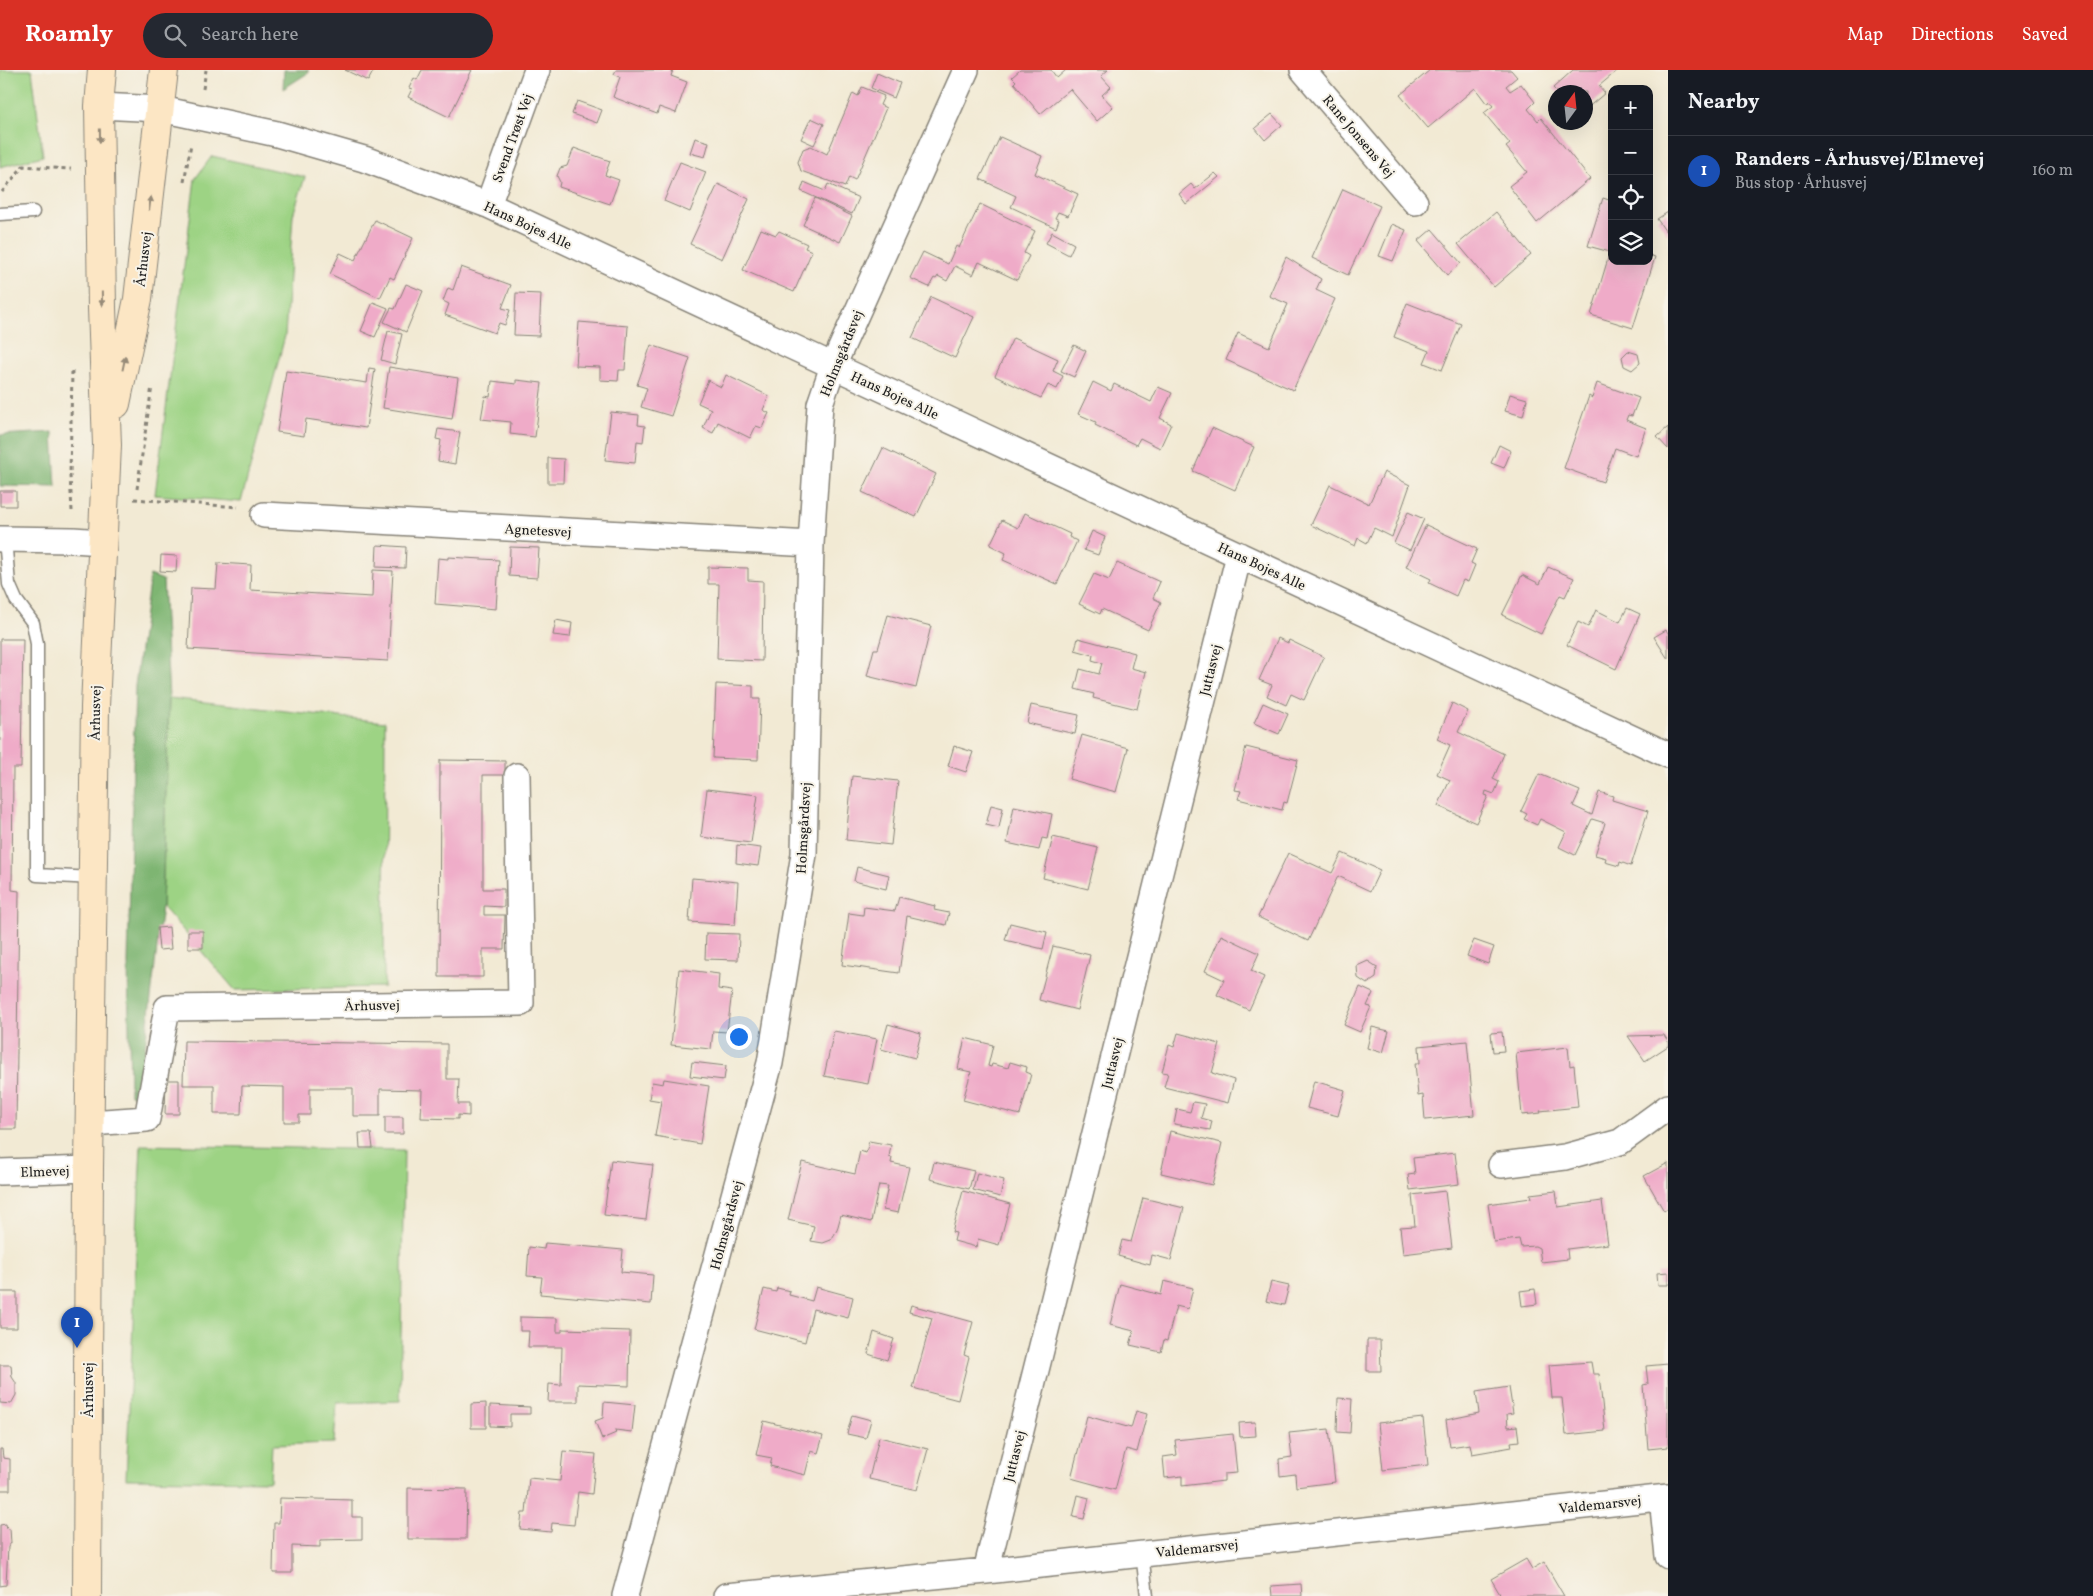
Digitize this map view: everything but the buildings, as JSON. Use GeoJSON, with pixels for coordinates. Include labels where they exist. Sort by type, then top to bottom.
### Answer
{"type":"FeatureCollection","features":[{"type":"Feature","properties":{"kind":"main road","name":"Århusvej"},"geometry":{"type":"LineString","coordinates":[[87,1596],[89,1169],[95,706],[107,445],[102,308],[99,106],[102,70]]}},
{"type":"Feature","properties":{"kind":"main road","name":"Århusvej"},"geometry":{"type":"LineString","coordinates":[[107,445],[138,299],[164,70]]}},
{"type":"Feature","properties":{"kind":"street","name":"Svend Trøst Vej"},"geometry":{"type":"LineString","coordinates":[[488,205],[537,70]]}},
{"type":"Feature","properties":{"kind":"street","name":"Holmsgårdsvej"},"geometry":{"type":"LineString","coordinates":[[625,1596],[770,1063],[804,854],[811,544],[820,404],[832,366],[966,70]]}},
{"type":"Feature","properties":{"kind":"street","name":"Rane Jonsens Vej"},"geometry":{"type":"LineString","coordinates":[[1303,70],[1415,202]]}},
{"type":"Feature","properties":{"kind":"street","name":"Hans Bojes Alle"},"geometry":{"type":"LineString","coordinates":[[99,106],[161,109],[277,134],[364,158],[488,205],[1668,755]]}},
{"type":"Feature","properties":{"kind":"street","name":"Agnetesvej"},"geometry":{"type":"LineString","coordinates":[[264,515],[811,544]]}},
{"type":"Feature","properties":{"kind":"street"},"geometry":{"type":"LineString","coordinates":[[3,539],[102,542]]}},
{"type":"Feature","properties":{"kind":"street","name":"Juttasvej"},"geometry":{"type":"LineString","coordinates":[[986,1571],[1239,555]]}},
{"type":"Feature","properties":{"kind":"street","name":"Århusvej"},"geometry":{"type":"LineString","coordinates":[[90,1123],[147,1119],[167,1008],[521,1002],[517,776]]}},
{"type":"Feature","properties":{"kind":"street"},"geometry":{"type":"LineString","coordinates":[[1502,1165],[1565,1157],[1620,1142],[1668,1107]]}},
{"type":"Feature","properties":{"kind":"street","name":"Elmevej"},"geometry":{"type":"LineString","coordinates":[[0,1172],[89,1169]]}},
{"type":"Feature","properties":{"kind":"street"},"geometry":{"type":"LineString","coordinates":[[1665,1497],[1668,1556]]}},
{"type":"Feature","properties":{"kind":"street","name":"Valdemarsvej"},"geometry":{"type":"LineString","coordinates":[[726,1596],[986,1571],[1665,1497]]}},
{"type":"Feature","properties":{"kind":"lane"},"geometry":{"type":"LineString","coordinates":[[0,214],[33,212]]}},
{"type":"Feature","properties":{"kind":"lane"},"geometry":{"type":"LineString","coordinates":[[3,539],[9,584],[16,600],[33,623],[37,644],[37,875],[93,878]]}},
{"type":"Feature","properties":{"kind":"lane"},"geometry":{"type":"LineString","coordinates":[[1142,1554],[1147,1596]]}},
{"type":"Feature","properties":{"kind":"path"},"geometry":{"type":"LineString","coordinates":[[183,186],[186,163],[198,117],[206,70]]}},
{"type":"Feature","properties":{"kind":"path"},"geometry":{"type":"LineString","coordinates":[[135,508],[153,381]]}},
{"type":"Feature","properties":{"kind":"path"},"geometry":{"type":"LineString","coordinates":[[104,496],[245,507],[264,515]]}},
{"type":"Feature","properties":{"kind":"green space"},"geometry":{"type":"Polygon","coordinates":[[[0,70],[32,70],[43,156],[0,167],[0,70]]]}},
{"type":"Feature","properties":{"kind":"green space"},"geometry":{"type":"Polygon","coordinates":[[[284,70],[309,70],[308,73],[283,89],[284,70]]]}},
{"type":"Feature","properties":{"kind":"green space"},"geometry":{"type":"Polygon","coordinates":[[[212,156],[305,177],[293,215],[285,336],[241,502],[155,495],[195,179],[212,156]]]}},
{"type":"Feature","properties":{"kind":"green space"},"geometry":{"type":"Polygon","coordinates":[[[53,432],[56,487],[0,486],[0,435],[53,432]]]}},
{"type":"Feature","properties":{"kind":"green space"},"geometry":{"type":"Polygon","coordinates":[[[150,575],[163,580],[169,698],[162,906],[139,1097],[130,1095],[128,962],[135,686],[150,575]]]}},
{"type":"Feature","properties":{"kind":"green space"},"geometry":{"type":"Polygon","coordinates":[[[169,698],[385,722],[384,987],[235,990],[162,906],[169,698]]]}},
{"type":"Feature","properties":{"kind":"green space"},"geometry":{"type":"Polygon","coordinates":[[[141,1145],[404,1150],[400,1401],[337,1403],[334,1443],[272,1445],[270,1481],[126,1479],[141,1145]]]}},
{"type":"Feature","properties":{"kind":"place","name":"Randers - Århusvej/Elmevej"},"geometry":{"type":"Point","coordinates":[77,1348]}}]}
